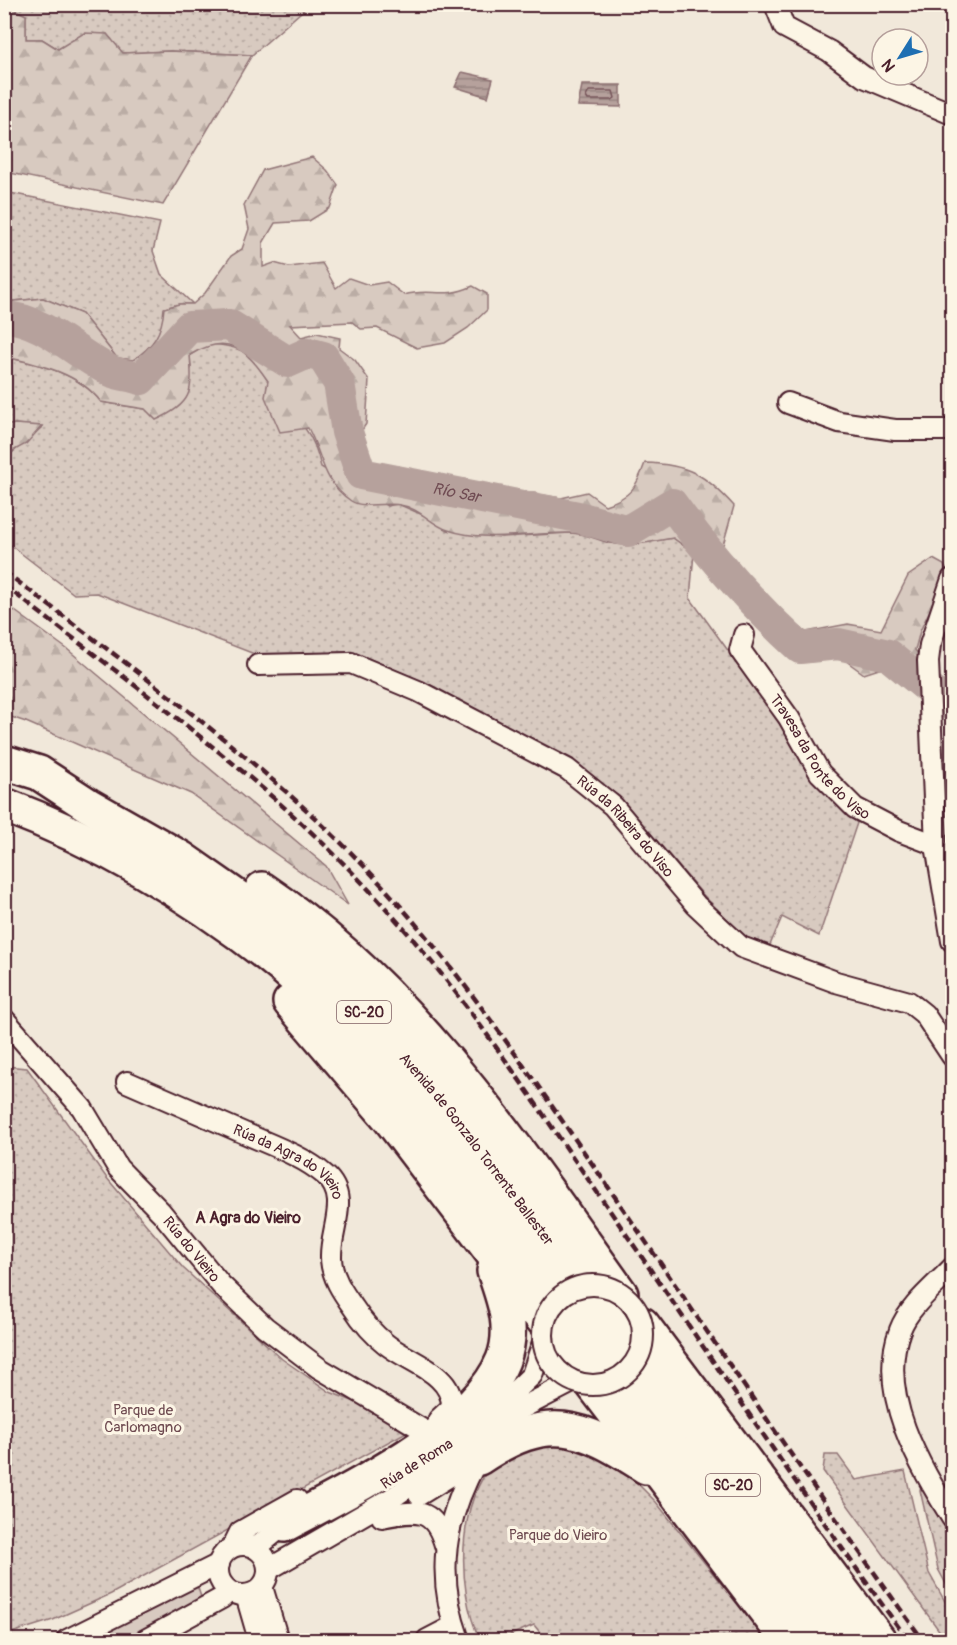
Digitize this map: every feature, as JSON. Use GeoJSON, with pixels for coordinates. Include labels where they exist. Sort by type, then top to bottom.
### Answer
{"type":"FeatureCollection","features":[{"type":"Feature","properties":{"kind":"highway","name":"Avenida de Gonzalo Torrente Ballester"},"geometry":{"type":"LineString","coordinates":[[4,762],[39,773],[88,805],[181,858],[264,916],[331,974],[444,1103],[852,1641]]}},
{"type":"Feature","properties":{"kind":"highway"},"geometry":{"type":"LineString","coordinates":[[39,773],[110,796],[201,848],[290,908],[372,977],[443,1057],[526,1162],[621,1294]]}},
{"type":"Feature","properties":{"kind":"highway","name":"Avenida de Gonzalo Torrente Ballester"},"geometry":{"type":"LineString","coordinates":[[4,805],[55,824],[174,890],[270,957],[343,1026],[394,1083],[819,1641]]}},
{"type":"Feature","properties":{"kind":"highway"},"geometry":{"type":"LineString","coordinates":[[174,890],[294,1006],[389,1118],[788,1641]]}},
{"type":"Feature","properties":{"kind":"highway"},"geometry":{"type":"LineString","coordinates":[[274,1522],[413,1451],[473,1405],[487,1389],[503,1359],[508,1335],[508,1309],[484,1244]]}},
{"type":"Feature","properties":{"kind":"highway"},"geometry":{"type":"LineString","coordinates":[[642,1324],[879,1641]]}},
{"type":"Feature","properties":{"kind":"highway"},"geometry":{"type":"LineString","coordinates":[[466,1449],[551,1428],[581,1431],[620,1450],[661,1476]]}},
{"type":"Feature","properties":{"kind":"street"},"geometry":{"type":"LineString","coordinates":[[775,4],[784,27],[829,51],[864,77],[952,114]]}},
{"type":"Feature","properties":{"kind":"street"},"geometry":{"type":"LineString","coordinates":[[788,403],[839,422],[895,430],[952,430]]}},
{"type":"Feature","properties":{"kind":"street"},"geometry":{"type":"LineString","coordinates":[[952,579],[929,648],[936,845],[952,941]]}},
{"type":"Feature","properties":{"kind":"street","name":"Travesa da Ponte do Viso"},"geometry":{"type":"LineString","coordinates":[[744,635],[740,650],[789,718],[820,773],[855,808],[899,831],[936,845]]}},
{"type":"Feature","properties":{"kind":"street","name":"Rúa da Ribeira do Viso"},"geometry":{"type":"LineString","coordinates":[[258,665],[351,663],[418,691],[567,769],[613,806],[696,905],[741,948],[836,982],[909,1002],[924,1014],[952,1056]]}},
{"type":"Feature","properties":{"kind":"street","name":"Rúa do Vieiro"},"geometry":{"type":"LineString","coordinates":[[4,1019],[82,1108],[118,1168],[161,1212],[220,1285],[265,1327],[319,1368],[425,1431]]}},
{"type":"Feature","properties":{"kind":"street","name":"Rúa da Agra do Vieiro"},"geometry":{"type":"LineString","coordinates":[[127,1082],[288,1153],[326,1176],[336,1190],[339,1206],[331,1258],[342,1290],[362,1321],[387,1345],[430,1371],[444,1385],[453,1399],[452,1407],[425,1431]]}},
{"type":"Feature","properties":{"kind":"street"},"geometry":{"type":"LineString","coordinates":[[952,1268],[910,1312],[900,1330],[894,1354],[894,1382],[905,1430],[931,1483],[952,1518]]}},
{"type":"Feature","properties":{"kind":"street"},"geometry":{"type":"LineString","coordinates":[[591,1285],[607,1287],[621,1294],[638,1313],[642,1324],[643,1340],[639,1355],[631,1368],[619,1378],[604,1384],[588,1385],[573,1380],[553,1364],[544,1339],[545,1323],[551,1308],[562,1296],[575,1288],[591,1285]]}},
{"type":"Feature","properties":{"kind":"street","name":"Rúa de Roma"},"geometry":{"type":"LineString","coordinates":[[145,1641],[216,1601],[251,1586],[299,1553],[393,1498],[466,1449],[507,1400],[532,1375],[544,1339]]}},
{"type":"Feature","properties":{"kind":"street","name":"Rúa de Roma"},"geometry":{"type":"LineString","coordinates":[[299,1553],[338,1543],[382,1517],[516,1410],[573,1380]]}},
{"type":"Feature","properties":{"kind":"street","name":"Rúa de Roma"},"geometry":{"type":"LineString","coordinates":[[256,1548],[274,1522],[425,1431]]}},
{"type":"Feature","properties":{"kind":"street"},"geometry":{"type":"LineString","coordinates":[[427,1641],[457,1633],[446,1587],[445,1548],[450,1522],[462,1488],[466,1449]]}},
{"type":"Feature","properties":{"kind":"street","name":"Rúa de Roma"},"geometry":{"type":"LineString","coordinates":[[67,1641],[219,1564],[221,1557],[233,1546],[240,1532],[274,1522],[321,1517],[393,1481],[466,1449]]}},
{"type":"Feature","properties":{"kind":"street"},"geometry":{"type":"LineString","coordinates":[[382,1517],[406,1512],[427,1515],[440,1528],[445,1548]]}},
{"type":"Feature","properties":{"kind":"street"},"geometry":{"type":"LineString","coordinates":[[233,1546],[248,1545],[256,1548],[267,1560],[251,1586],[259,1641]]}},
{"type":"Feature","properties":{"kind":"street"},"geometry":{"type":"LineString","coordinates":[[219,1564],[219,1578],[251,1586],[278,1641]]}},
{"type":"Feature","properties":{"kind":"green space"},"geometry":{"type":"Polygon","coordinates":[[[5,5],[309,5],[252,55],[170,51],[122,53],[107,34],[58,49],[42,39],[26,39],[26,15],[5,5]]]}},
{"type":"Feature","properties":{"kind":"green space"},"geometry":{"type":"Polygon","coordinates":[[[5,5],[26,15],[26,39],[42,39],[58,49],[84,33],[107,34],[123,53],[170,51],[252,55],[163,205],[5,172],[5,5]]]}},
{"type":"Feature","properties":{"kind":"green space"},"geometry":{"type":"Polygon","coordinates":[[[312,157],[327,170],[338,185],[330,208],[309,221],[275,223],[263,243],[263,267],[274,263],[289,267],[322,263],[336,288],[349,278],[369,285],[387,282],[404,295],[422,292],[453,292],[473,286],[487,294],[487,310],[468,328],[445,343],[417,348],[377,328],[361,329],[352,322],[290,325],[301,337],[317,333],[340,338],[339,348],[355,360],[369,380],[366,424],[356,439],[368,466],[561,498],[587,492],[605,505],[627,495],[639,479],[645,463],[685,469],[705,479],[734,506],[721,552],[772,605],[806,632],[848,624],[881,630],[908,576],[933,559],[944,565],[947,574],[920,631],[915,650],[940,680],[952,684],[952,713],[927,700],[890,670],[879,669],[864,674],[835,653],[796,655],[782,650],[694,553],[673,538],[625,545],[576,533],[478,536],[448,530],[407,507],[395,504],[362,505],[351,501],[341,493],[328,476],[308,428],[280,432],[265,397],[268,381],[252,360],[235,347],[226,344],[215,345],[190,355],[191,379],[188,395],[177,408],[156,420],[145,409],[101,402],[82,384],[57,371],[5,357],[5,302],[43,298],[82,314],[117,358],[133,360],[156,338],[164,308],[179,304],[193,304],[205,293],[231,256],[242,249],[249,229],[244,205],[263,170],[312,157]]]}},
{"type":"Feature","properties":{"kind":"green space"},"geometry":{"type":"Polygon","coordinates":[[[5,192],[160,223],[153,251],[161,274],[193,304],[179,304],[165,308],[162,325],[156,338],[133,360],[117,358],[82,314],[43,298],[5,302],[5,192]]]}},
{"type":"Feature","properties":{"kind":"green space"},"geometry":{"type":"Polygon","coordinates":[[[208,344],[238,349],[250,357],[268,381],[266,397],[302,425],[313,442],[321,467],[387,506],[398,504],[466,534],[502,537],[570,533],[592,535],[609,543],[632,544],[673,538],[694,553],[690,598],[774,714],[808,773],[857,823],[819,936],[782,917],[770,945],[745,937],[705,897],[619,796],[419,680],[354,652],[257,655],[97,593],[74,594],[5,541],[5,455],[13,452],[42,427],[15,424],[5,426],[5,357],[45,367],[70,377],[92,392],[101,402],[145,409],[191,369],[190,355],[208,344]]]}},
{"type":"Feature","properties":{"kind":"green space"},"geometry":{"type":"Polygon","coordinates":[[[15,424],[42,426],[26,444],[5,455],[5,426],[15,424]]]}},
{"type":"Feature","properties":{"kind":"green space"},"geometry":{"type":"Polygon","coordinates":[[[4,603],[67,649],[326,866],[348,905],[191,794],[5,715],[4,603]]]}},
{"type":"Feature","properties":{"kind":"green space","name":"Parque de Carlomagno"},"geometry":{"type":"Polygon","coordinates":[[[5,1066],[27,1068],[106,1177],[183,1268],[282,1359],[330,1392],[410,1424],[412,1429],[111,1594],[53,1620],[5,1635],[5,1066]]]}},
{"type":"Feature","properties":{"kind":"green space","name":"Parque do Vieiro"},"geometry":{"type":"Polygon","coordinates":[[[564,1439],[617,1463],[656,1502],[766,1640],[546,1640],[534,1625],[499,1640],[480,1640],[466,1594],[464,1566],[469,1511],[478,1487],[492,1466],[510,1451],[529,1444],[564,1439]]]}},
{"type":"Feature","properties":{"kind":"green space"},"geometry":{"type":"Polygon","coordinates":[[[825,1455],[838,1455],[856,1480],[905,1471],[929,1573],[952,1614],[952,1640],[946,1640],[823,1471],[825,1455]]]}},
{"type":"Feature","properties":{"kind":"green space"},"geometry":{"type":"Polygon","coordinates":[[[923,1479],[952,1529],[952,1595],[938,1569],[920,1490],[923,1479]]]}},
{"type":"Feature","properties":{"kind":"green space"},"geometry":{"type":"Polygon","coordinates":[[[196,1582],[202,1600],[125,1640],[84,1640],[196,1582]]]}},
{"type":"Feature","properties":{"kind":"water"},"geometry":{"type":"Polygon","coordinates":[[[462,72],[493,79],[488,97],[455,87],[462,72]]]}},
{"type":"Feature","properties":{"kind":"water"},"geometry":{"type":"Polygon","coordinates":[[[582,85],[621,85],[621,107],[578,106],[582,85]]]}},
{"type":"Feature","properties":{"kind":"waterway","name":"Río Sar"},"geometry":{"type":"LineString","coordinates":[[4,317],[34,324],[113,372],[141,379],[189,327],[229,325],[288,362],[308,353],[323,357],[339,383],[347,432],[361,474],[578,517],[628,531],[672,504],[732,579],[800,648],[838,644],[888,655],[945,702],[952,705]]}},
{"type":"Feature","properties":{"kind":"railway"},"geometry":{"type":"LineString","coordinates":[[4,571],[143,676],[279,785],[363,865],[426,936],[512,1049],[797,1464],[923,1640]]}},
{"type":"Feature","properties":{"kind":"railway"},"geometry":{"type":"LineString","coordinates":[[4,585],[205,740],[254,781],[347,867],[416,943],[467,1007],[514,1072],[785,1466],[908,1640]]}},
{"type":"Feature","properties":{"kind":"district","name":"A Agra do Vieiro"},"geometry":{"type":"Point","coordinates":[248,1218]}}]}
